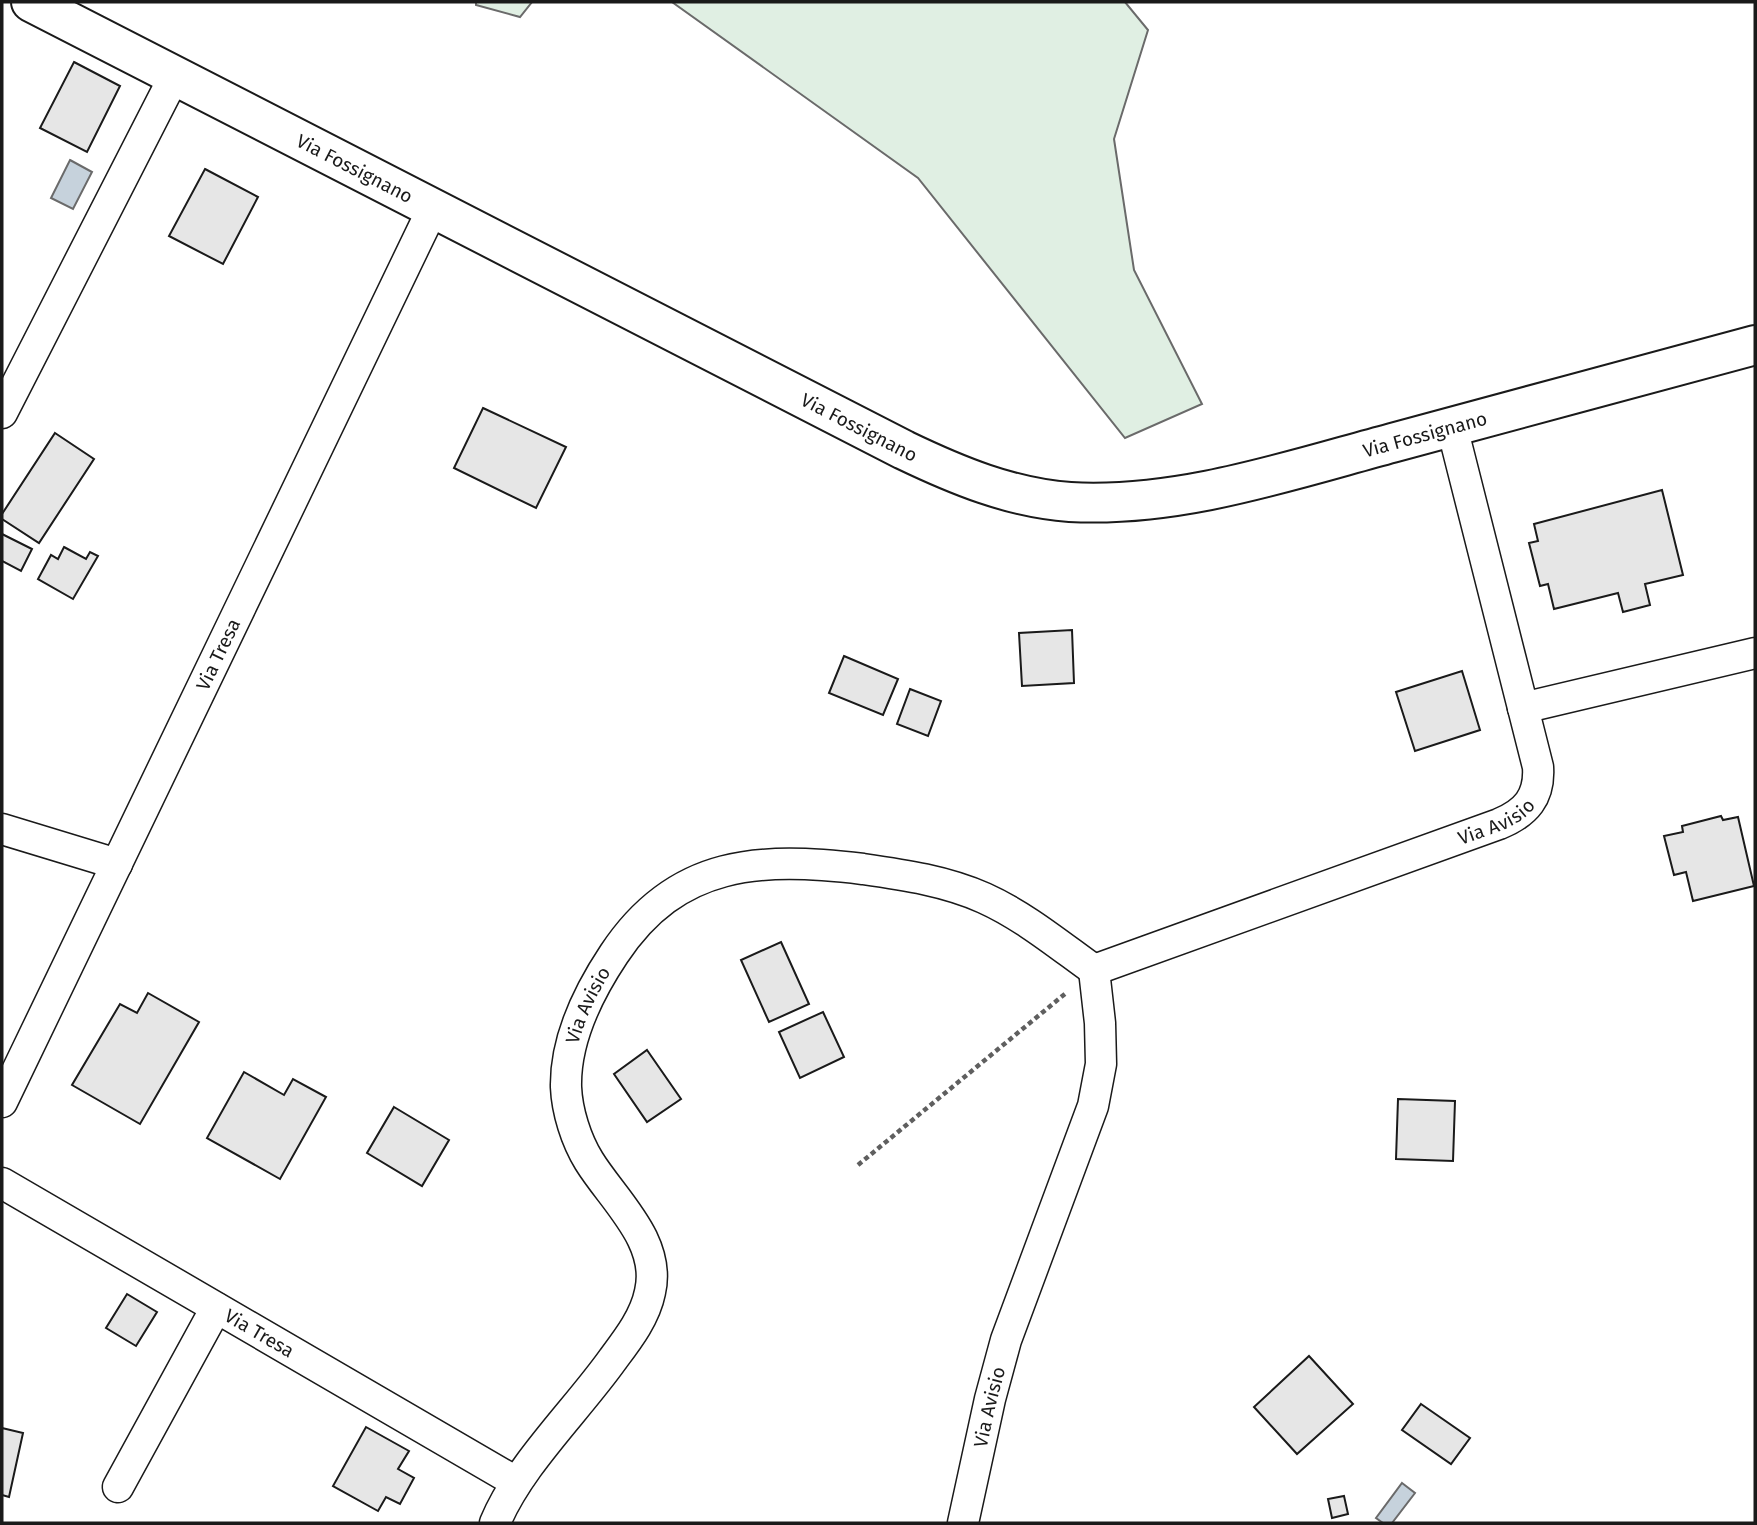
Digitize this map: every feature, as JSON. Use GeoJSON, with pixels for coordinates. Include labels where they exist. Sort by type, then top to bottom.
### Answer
{"type":"FeatureCollection","features":[{"type":"Feature","properties":{"kind":"street","name":"Via Fossignano"},"geometry":{"type":"LineString","coordinates":[[31,2],[904,450],[967,477],[1030,496],[1087,502],[1202,490],[1257,480],[1755,345]]}},
{"type":"Feature","properties":{"kind":"street"},"geometry":{"type":"LineString","coordinates":[[2,413],[175,75]]}},
{"type":"Feature","properties":{"kind":"street","name":"Via Tresa"},"geometry":{"type":"LineString","coordinates":[[2,1102],[433,208]]}},
{"type":"Feature","properties":{"kind":"street","name":"Via Avisio"},"geometry":{"type":"LineString","coordinates":[[1094,970],[1499,824],[1521,814],[1534,798],[1539,776],[1452,427]]}},
{"type":"Feature","properties":{"kind":"street"},"geometry":{"type":"LineString","coordinates":[[1523,708],[1755,653]]}},
{"type":"Feature","properties":{"kind":"street"},"geometry":{"type":"LineString","coordinates":[[2,829],[117,864]]}},
{"type":"Feature","properties":{"kind":"street","name":"Via Avisio"},"geometry":{"type":"LineString","coordinates":[[495,1523],[516,1482],[627,1340],[650,1292],[653,1272],[649,1253],[636,1227],[587,1157],[573,1122],[566,1088],[571,1047],[594,987],[622,942],[662,903],[713,874],[768,862],[807,863],[908,875],[958,888],[1007,909],[1094,970],[1101,1064],[1093,1106],[1006,1340],[989,1399],[963,1523]]}},
{"type":"Feature","properties":{"kind":"street","name":"Via Tresa"},"geometry":{"type":"LineString","coordinates":[[2,1183],[516,1482]]}},
{"type":"Feature","properties":{"kind":"street"},"geometry":{"type":"LineString","coordinates":[[118,1487],[216,1308]]}},
{"type":"Feature","properties":{"kind":"path"},"geometry":{"type":"LineString","coordinates":[[858,1165],[1094,970]]}},
{"type":"Feature","properties":{"kind":"green space"},"geometry":{"type":"Polygon","coordinates":[[[476,2],[532,2],[520,17],[476,5],[476,2]]]}},
{"type":"Feature","properties":{"kind":"green space"},"geometry":{"type":"Polygon","coordinates":[[[672,2],[1125,2],[1148,30],[1114,139],[1134,270],[1202,404],[1125,438],[918,178],[672,2]]]}},
{"type":"Feature","properties":{"kind":"shaded area"},"geometry":{"type":"Polygon","coordinates":[[[70,160],[92,172],[73,209],[51,198],[70,160]]]}},
{"type":"Feature","properties":{"kind":"shaded area"},"geometry":{"type":"Polygon","coordinates":[[[1402,1483],[1415,1493],[1392,1523],[1383,1523],[1376,1518],[1402,1483]]]}},
{"type":"Feature","properties":{"kind":"building"},"geometry":{"type":"Polygon","coordinates":[[[74,62],[120,86],[87,152],[40,128],[74,62]]]}},
{"type":"Feature","properties":{"kind":"building"},"geometry":{"type":"Polygon","coordinates":[[[205,169],[258,197],[223,264],[169,236],[205,169]]]}},
{"type":"Feature","properties":{"kind":"building"},"geometry":{"type":"Polygon","coordinates":[[[483,408],[566,447],[536,508],[454,468],[483,408]]]}},
{"type":"Feature","properties":{"kind":"building"},"geometry":{"type":"Polygon","coordinates":[[[55,433],[94,459],[39,543],[2,519],[2,514],[55,433]]]}},
{"type":"Feature","properties":{"kind":"building"},"geometry":{"type":"Polygon","coordinates":[[[1662,490],[1683,575],[1645,584],[1650,605],[1623,612],[1618,593],[1554,609],[1548,584],[1540,586],[1529,543],[1538,541],[1534,524],[1662,490]]]}},
{"type":"Feature","properties":{"kind":"building"},"geometry":{"type":"Polygon","coordinates":[[[2,534],[32,549],[21,571],[2,561],[2,534]]]}},
{"type":"Feature","properties":{"kind":"building"},"geometry":{"type":"Polygon","coordinates":[[[64,547],[86,559],[90,552],[98,556],[73,599],[38,579],[51,555],[58,559],[64,547]]]}},
{"type":"Feature","properties":{"kind":"building"},"geometry":{"type":"Polygon","coordinates":[[[1072,630],[1074,683],[1022,686],[1019,633],[1072,630]]]}},
{"type":"Feature","properties":{"kind":"building"},"geometry":{"type":"Polygon","coordinates":[[[844,656],[898,679],[883,715],[829,693],[844,656]]]}},
{"type":"Feature","properties":{"kind":"building"},"geometry":{"type":"Polygon","coordinates":[[[1462,671],[1480,730],[1415,751],[1396,692],[1462,671]]]}},
{"type":"Feature","properties":{"kind":"building"},"geometry":{"type":"Polygon","coordinates":[[[910,689],[941,701],[928,736],[897,724],[910,689]]]}},
{"type":"Feature","properties":{"kind":"building"},"geometry":{"type":"Polygon","coordinates":[[[1721,816],[1723,820],[1738,817],[1754,886],[1693,901],[1686,872],[1674,875],[1664,836],[1683,832],[1682,826],[1721,816]]]}},
{"type":"Feature","properties":{"kind":"building"},"geometry":{"type":"Polygon","coordinates":[[[781,942],[809,1004],[769,1022],[741,960],[781,942]]]}},
{"type":"Feature","properties":{"kind":"building"},"geometry":{"type":"Polygon","coordinates":[[[148,993],[199,1022],[140,1124],[72,1085],[120,1004],[137,1013],[148,993]]]}},
{"type":"Feature","properties":{"kind":"building"},"geometry":{"type":"Polygon","coordinates":[[[823,1012],[844,1057],[800,1078],[779,1032],[823,1012]]]}},
{"type":"Feature","properties":{"kind":"building"},"geometry":{"type":"Polygon","coordinates":[[[647,1050],[681,1099],[647,1122],[614,1074],[647,1050]]]}},
{"type":"Feature","properties":{"kind":"building"},"geometry":{"type":"Polygon","coordinates":[[[244,1072],[284,1095],[293,1079],[326,1097],[280,1179],[207,1138],[244,1072]]]}},
{"type":"Feature","properties":{"kind":"building"},"geometry":{"type":"Polygon","coordinates":[[[1398,1099],[1455,1101],[1453,1161],[1396,1159],[1398,1099]]]}},
{"type":"Feature","properties":{"kind":"building"},"geometry":{"type":"Polygon","coordinates":[[[394,1107],[449,1140],[422,1186],[367,1153],[394,1107]]]}},
{"type":"Feature","properties":{"kind":"building"},"geometry":{"type":"Polygon","coordinates":[[[127,1294],[157,1312],[136,1346],[106,1328],[127,1294]]]}},
{"type":"Feature","properties":{"kind":"building"},"geometry":{"type":"Polygon","coordinates":[[[1309,1356],[1353,1404],[1297,1454],[1254,1407],[1309,1356]]]}},
{"type":"Feature","properties":{"kind":"building"},"geometry":{"type":"Polygon","coordinates":[[[1421,1404],[1470,1438],[1451,1464],[1402,1430],[1421,1404]]]}},
{"type":"Feature","properties":{"kind":"building"},"geometry":{"type":"Polygon","coordinates":[[[366,1427],[409,1451],[398,1469],[414,1478],[400,1504],[386,1497],[378,1511],[333,1486],[366,1427]]]}},
{"type":"Feature","properties":{"kind":"building"},"geometry":{"type":"Polygon","coordinates":[[[2,1428],[23,1433],[9,1497],[2,1495],[2,1428]]]}},
{"type":"Feature","properties":{"kind":"building"},"geometry":{"type":"Polygon","coordinates":[[[1344,1496],[1348,1514],[1332,1518],[1328,1499],[1344,1496]]]}}]}
